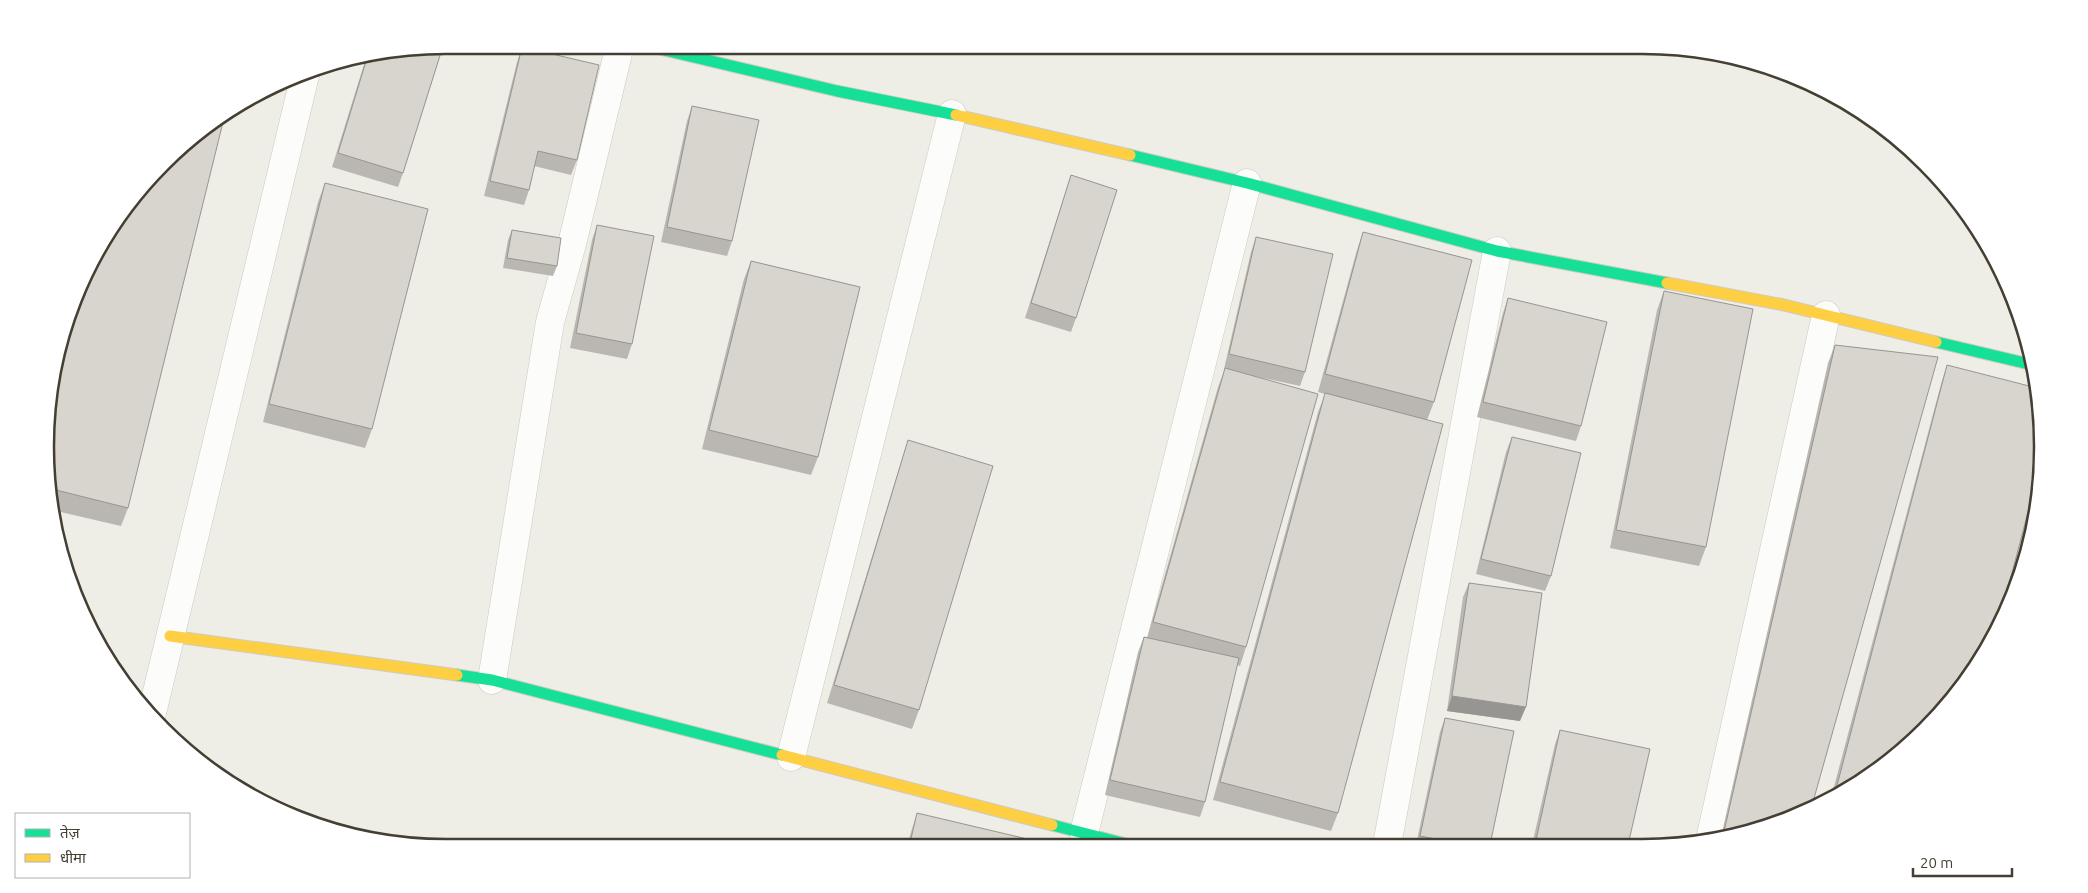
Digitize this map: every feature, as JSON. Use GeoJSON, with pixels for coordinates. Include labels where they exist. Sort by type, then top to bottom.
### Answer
{"type":"FeatureCollection","features":[{"type":"Feature","properties":{"kind":"street"},"geometry":{"type":"LineString","coordinates":[[492,680],[550,322],[572,244],[618,54]]}},
{"type":"Feature","properties":{"kind":"street"},"geometry":{"type":"LineString","coordinates":[[682,54],[837,91],[1033,131],[1247,183],[1497,251],[1784,305],[2025,363]]}},
{"type":"Feature","properties":{"kind":"street"},"geometry":{"type":"LineString","coordinates":[[153,707],[304,81]]}},
{"type":"Feature","properties":{"kind":"street"},"geometry":{"type":"LineString","coordinates":[[792,757],[952,114]]}},
{"type":"Feature","properties":{"kind":"street"},"geometry":{"type":"LineString","coordinates":[[1084,833],[1247,183]]}},
{"type":"Feature","properties":{"kind":"street"},"geometry":{"type":"LineString","coordinates":[[1389,839],[1497,251]]}},
{"type":"Feature","properties":{"kind":"street"},"geometry":{"type":"LineString","coordinates":[[1712,833],[1826,315]]}},
{"type":"Feature","properties":{"kind":"street"},"geometry":{"type":"LineString","coordinates":[[170,636],[492,680],[1107,839]]}},
{"type":"Feature","properties":{"kind":"building"},"geometry":{"type":"Polygon","coordinates":[[[440,54],[403,173],[338,153],[366,62],[395,57],[440,54]]]}},
{"type":"Feature","properties":{"kind":"building"},"geometry":{"type":"Polygon","coordinates":[[[520,54],[552,54],[599,65],[577,160],[538,151],[529,190],[490,181],[520,54]]]}},
{"type":"Feature","properties":{"kind":"building"},"geometry":{"type":"Polygon","coordinates":[[[692,106],[759,120],[732,241],[667,227],[692,106]]]}},
{"type":"Feature","properties":{"kind":"building"},"geometry":{"type":"Polygon","coordinates":[[[223,124],[128,508],[56,490],[54,446],[55,421],[57,395],[67,345],[94,273],[120,228],[135,207],[169,169],[188,151],[223,124]]]}},
{"type":"Feature","properties":{"kind":"building"},"geometry":{"type":"Polygon","coordinates":[[[1071,175],[1117,190],[1076,318],[1031,303],[1071,175]]]}},
{"type":"Feature","properties":{"kind":"building"},"geometry":{"type":"Polygon","coordinates":[[[325,183],[428,209],[372,429],[269,404],[325,183]]]}},
{"type":"Feature","properties":{"kind":"building"},"geometry":{"type":"Polygon","coordinates":[[[597,225],[654,236],[632,344],[576,333],[597,225]]]}},
{"type":"Feature","properties":{"kind":"building"},"geometry":{"type":"Polygon","coordinates":[[[512,230],[561,238],[557,266],[507,258],[512,230]]]}},
{"type":"Feature","properties":{"kind":"building"},"geometry":{"type":"Polygon","coordinates":[[[1363,232],[1472,260],[1434,402],[1325,374],[1363,232]]]}},
{"type":"Feature","properties":{"kind":"building"},"geometry":{"type":"Polygon","coordinates":[[[1256,237],[1333,254],[1305,372],[1229,354],[1256,237]]]}},
{"type":"Feature","properties":{"kind":"building"},"geometry":{"type":"Polygon","coordinates":[[[751,261],[860,287],[818,457],[709,430],[751,261]]]}},
{"type":"Feature","properties":{"kind":"building"},"geometry":{"type":"Polygon","coordinates":[[[1664,291],[1753,309],[1706,547],[1616,530],[1664,291]]]}},
{"type":"Feature","properties":{"kind":"building"},"geometry":{"type":"Polygon","coordinates":[[[1508,298],[1607,322],[1581,426],[1483,402],[1508,298]]]}},
{"type":"Feature","properties":{"kind":"building"},"geometry":{"type":"Polygon","coordinates":[[[1835,345],[1938,357],[1814,800],[1768,818],[1724,830],[1835,345]]]}},
{"type":"Feature","properties":{"kind":"building"},"geometry":{"type":"Polygon","coordinates":[[[1947,365],[2030,386],[2034,446],[2031,498],[2009,583],[1994,620],[1968,665],[1937,705],[1881,758],[1836,788],[1947,365]]]}},
{"type":"Feature","properties":{"kind":"building"},"geometry":{"type":"Polygon","coordinates":[[[1225,368],[1318,394],[1246,647],[1153,622],[1225,368]]]}},
{"type":"Feature","properties":{"kind":"building"},"geometry":{"type":"Polygon","coordinates":[[[1325,393],[1443,424],[1338,813],[1220,782],[1325,393]]]}},
{"type":"Feature","properties":{"kind":"building"},"geometry":{"type":"Polygon","coordinates":[[[1512,437],[1581,453],[1551,576],[1481,559],[1512,437]]]}},
{"type":"Feature","properties":{"kind":"building"},"geometry":{"type":"Polygon","coordinates":[[[908,440],[993,466],[919,710],[834,685],[908,440]]]}},
{"type":"Feature","properties":{"kind":"building"},"geometry":{"type":"Polygon","coordinates":[[[1469,583],[1542,593],[1526,707],[1452,696],[1469,583]]]}},
{"type":"Feature","properties":{"kind":"building"},"geometry":{"type":"Polygon","coordinates":[[[1144,637],[1239,658],[1205,802],[1110,780],[1144,637]]]}},
{"type":"Feature","properties":{"kind":"building"},"geometry":{"type":"Polygon","coordinates":[[[1445,718],[1514,731],[1491,839],[1435,839],[1420,836],[1445,718]]]}},
{"type":"Feature","properties":{"kind":"building"},"geometry":{"type":"Polygon","coordinates":[[[1560,730],[1650,749],[1629,839],[1536,839],[1560,730]]]}},
{"type":"Feature","properties":{"kind":"building"},"geometry":{"type":"Polygon","coordinates":[[[917,813],[1027,839],[911,839],[917,813]]]}},
{"type":"Feature","properties":{"kind":"traffic: fast"},"geometry":{"type":"LineString","coordinates":[[681,54],[837,91],[956,115]]}},
{"type":"Feature","properties":{"kind":"traffic: fast"},"geometry":{"type":"LineString","coordinates":[[1130,155],[1247,183],[1497,251],[1667,283]]}},
{"type":"Feature","properties":{"kind":"traffic: fast"},"geometry":{"type":"LineString","coordinates":[[1936,342],[2025,363]]}},
{"type":"Feature","properties":{"kind":"traffic: fast"},"geometry":{"type":"LineString","coordinates":[[457,675],[492,680],[782,755]]}},
{"type":"Feature","properties":{"kind":"traffic: fast"},"geometry":{"type":"LineString","coordinates":[[1052,825],[1107,839]]}},
{"type":"Feature","properties":{"kind":"traffic: slow"},"geometry":{"type":"LineString","coordinates":[[956,115],[1130,155]]}},
{"type":"Feature","properties":{"kind":"traffic: slow"},"geometry":{"type":"LineString","coordinates":[[1667,283],[1784,305],[1936,342]]}},
{"type":"Feature","properties":{"kind":"traffic: slow"},"geometry":{"type":"LineString","coordinates":[[170,636],[457,675]]}},
{"type":"Feature","properties":{"kind":"traffic: slow"},"geometry":{"type":"LineString","coordinates":[[782,755],[1052,825]]}}]}
